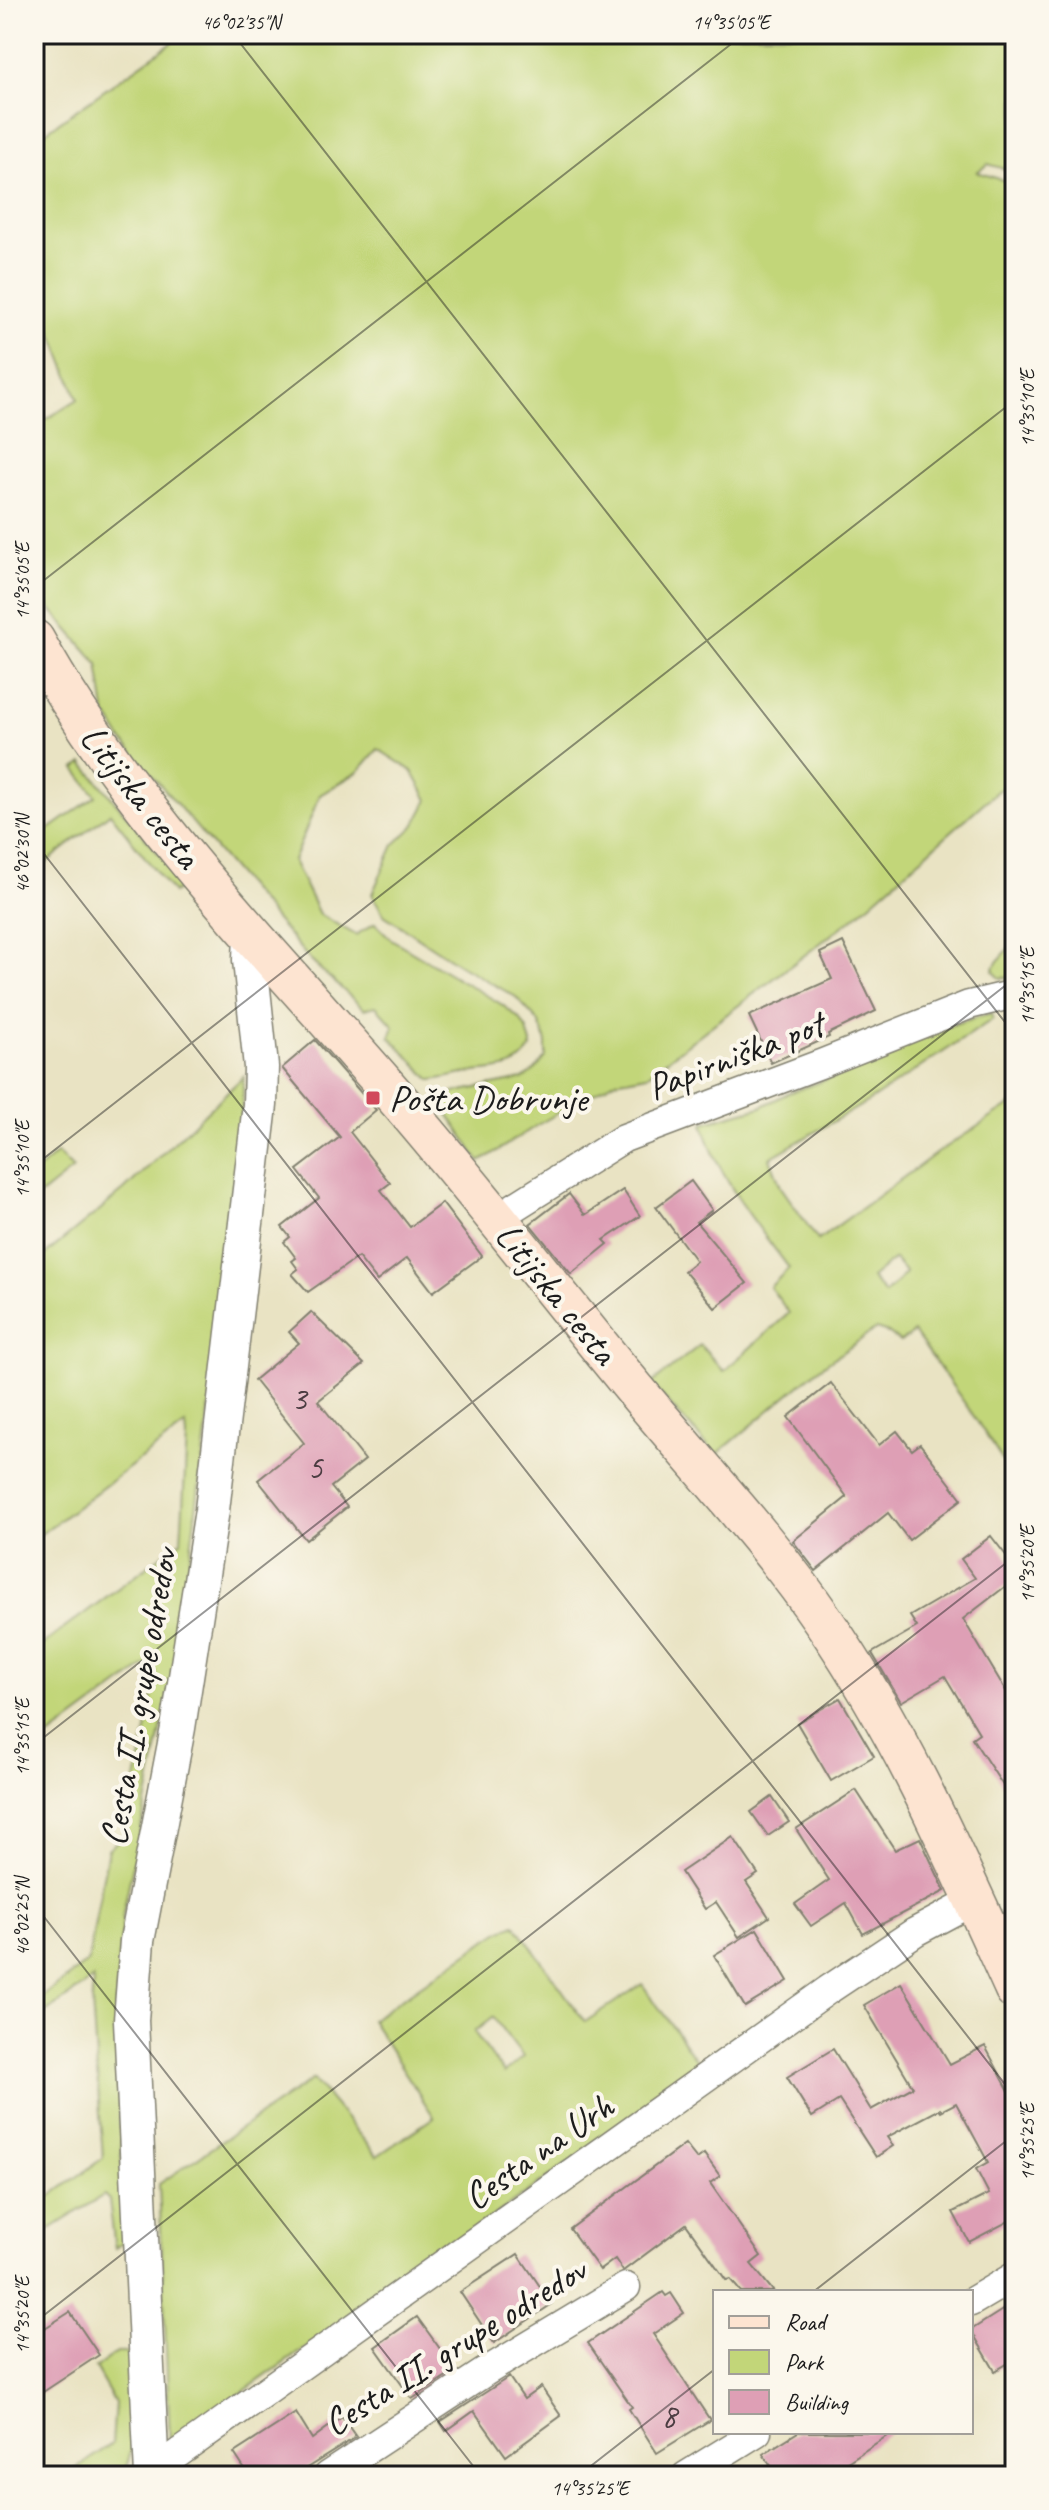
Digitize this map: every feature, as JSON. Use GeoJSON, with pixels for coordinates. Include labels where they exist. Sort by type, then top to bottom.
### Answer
{"type":"FeatureCollection","features":[{"type":"Feature","properties":{"kind":"main road","name":"Litijska cesta"},"geometry":{"type":"LineString","coordinates":[[34,640],[93,737],[137,795],[251,934],[497,1218],[767,1547],[824,1622],[856,1672],[938,1820],[1015,1989]]}},
{"type":"Feature","properties":{"kind":"street","name":"Cesta II. grupe odredov"},"geometry":{"type":"LineString","coordinates":[[152,2474],[131,2020],[137,1941],[178,1728],[212,1510],[260,1105],[261,1052],[250,960],[251,934]]}},
{"type":"Feature","properties":{"kind":"street","name":"Papirniška pot"},"geometry":{"type":"LineString","coordinates":[[497,1218],[624,1138],[969,1005],[1015,994]]}},
{"type":"Feature","properties":{"kind":"street","name":"Cesta na Urh"},"geometry":{"type":"LineString","coordinates":[[152,2474],[828,1990],[915,1932],[975,1900]]}},
{"type":"Feature","properties":{"kind":"street"},"geometry":{"type":"LineString","coordinates":[[973,2301],[1015,2276]]}},
{"type":"Feature","properties":{"kind":"street","name":"Cesta II. grupe odredov"},"geometry":{"type":"LineString","coordinates":[[327,2476],[485,2372],[626,2287]]}},
{"type":"Feature","properties":{"kind":"street"},"geometry":{"type":"LineString","coordinates":[[686,2476],[754,2434]]}},
{"type":"Feature","properties":{"kind":"green space"},"geometry":{"type":"Polygon","coordinates":[[[184,34],[1015,34],[1015,172],[988,164],[977,172],[1015,184],[1015,779],[996,792],[856,916],[647,1075],[615,1081],[480,1162],[436,1096],[523,1079],[546,1057],[546,1040],[538,1021],[516,997],[463,967],[384,915],[372,894],[394,845],[414,826],[428,800],[412,771],[378,749],[358,772],[320,795],[293,861],[319,914],[356,935],[375,923],[391,939],[501,1004],[520,1019],[532,1047],[512,1066],[431,1080],[390,1037],[394,1026],[376,1006],[364,1009],[310,960],[122,740],[105,712],[98,664],[34,590],[34,427],[78,399],[40,301],[34,302],[34,140],[184,34]]]}},
{"type":"Feature","properties":{"kind":"green space"},"geometry":{"type":"Polygon","coordinates":[[[83,763],[184,884],[173,893],[110,813],[34,872],[34,840],[96,796],[75,769],[83,763]]]}},
{"type":"Feature","properties":{"kind":"green space"},"geometry":{"type":"Polygon","coordinates":[[[1015,942],[1015,977],[1000,978],[993,971],[1015,942]]]}},
{"type":"Feature","properties":{"kind":"green space"},"geometry":{"type":"Polygon","coordinates":[[[992,1013],[993,1019],[874,1098],[770,1158],[781,1187],[818,1240],[934,1155],[1015,1102],[1015,1480],[914,1332],[900,1342],[876,1329],[821,1367],[716,1455],[651,1384],[700,1345],[724,1371],[789,1313],[770,1287],[789,1268],[728,1181],[709,1143],[703,1123],[761,1107],[788,1093],[853,1070],[947,1026],[992,1013]],[[894,1259],[871,1278],[885,1294],[906,1273],[894,1259]]]}},
{"type":"Feature","properties":{"kind":"green space"},"geometry":{"type":"Polygon","coordinates":[[[244,1076],[235,1179],[226,1221],[229,1259],[177,1654],[123,1913],[115,2011],[125,2241],[115,2248],[109,2200],[104,2195],[34,2239],[34,2208],[103,2158],[93,1979],[34,2021],[34,2003],[88,1962],[108,1849],[125,1835],[157,1676],[151,1662],[34,1748],[34,1651],[181,1541],[187,1437],[186,1425],[34,1539],[34,1264],[124,1190],[244,1076]]]}},
{"type":"Feature","properties":{"kind":"green space"},"geometry":{"type":"Polygon","coordinates":[[[57,1153],[73,1169],[34,1200],[34,1173],[57,1153]]]}},
{"type":"Feature","properties":{"kind":"green space"},"geometry":{"type":"Polygon","coordinates":[[[515,1924],[585,2022],[642,1984],[703,2069],[170,2443],[159,2184],[313,2079],[377,2156],[434,2117],[371,2020],[498,1932],[515,1924]],[[493,2017],[474,2032],[504,2073],[523,2057],[493,2017]]]}},
{"type":"Feature","properties":{"kind":"green space"},"geometry":{"type":"Polygon","coordinates":[[[117,2353],[129,2353],[133,2364],[135,2421],[128,2463],[122,2476],[64,2476],[112,2444],[115,2403],[95,2368],[117,2353]]]}},
{"type":"Feature","properties":{"kind":"building"},"geometry":{"type":"Polygon","coordinates":[[[843,942],[876,1011],[828,1034],[829,1037],[771,1063],[749,1016],[832,979],[820,953],[843,942]]]}},
{"type":"Feature","properties":{"kind":"building"},"geometry":{"type":"Polygon","coordinates":[[[315,1040],[376,1110],[350,1132],[390,1183],[381,1190],[410,1227],[442,1203],[482,1256],[433,1292],[407,1258],[377,1281],[358,1257],[308,1292],[292,1274],[298,1269],[292,1261],[296,1258],[284,1242],[290,1237],[282,1227],[319,1198],[297,1170],[340,1137],[282,1068],[315,1040]]]}},
{"type":"Feature","properties":{"kind":"building"},"geometry":{"type":"Polygon","coordinates":[[[691,1181],[712,1210],[696,1222],[747,1283],[715,1308],[684,1271],[696,1261],[656,1207],[691,1181]]]}},
{"type":"Feature","properties":{"kind":"building"},"geometry":{"type":"Polygon","coordinates":[[[623,1190],[640,1216],[604,1240],[608,1244],[571,1274],[530,1224],[569,1194],[585,1215],[623,1190]]]}},
{"type":"Feature","properties":{"kind":"building"},"geometry":{"type":"Polygon","coordinates":[[[311,1312],[364,1364],[318,1401],[365,1460],[331,1487],[347,1507],[306,1540],[258,1480],[304,1443],[254,1380],[299,1343],[289,1332],[311,1312]]]}},
{"type":"Feature","properties":{"kind":"building"},"geometry":{"type":"Polygon","coordinates":[[[831,1383],[879,1445],[897,1431],[912,1450],[920,1444],[962,1499],[909,1540],[888,1513],[816,1571],[793,1541],[847,1497],[788,1417],[831,1383]]]}},
{"type":"Feature","properties":{"kind":"building"},"geometry":{"type":"Polygon","coordinates":[[[991,1536],[1015,1567],[1015,1579],[963,1619],[1015,1706],[1015,1804],[972,1738],[979,1733],[945,1676],[901,1702],[872,1653],[917,1627],[910,1616],[975,1578],[961,1559],[991,1536]]]}},
{"type":"Feature","properties":{"kind":"building"},"geometry":{"type":"Polygon","coordinates":[[[840,1698],[874,1756],[831,1781],[797,1723],[840,1698]]]}},
{"type":"Feature","properties":{"kind":"building"},"geometry":{"type":"Polygon","coordinates":[[[856,1790],[895,1850],[920,1838],[945,1891],[863,1934],[846,1903],[811,1926],[795,1904],[829,1880],[796,1829],[856,1790]]]}},
{"type":"Feature","properties":{"kind":"building"},"geometry":{"type":"Polygon","coordinates":[[[772,1797],[789,1822],[768,1836],[751,1812],[772,1797]]]}},
{"type":"Feature","properties":{"kind":"building"},"geometry":{"type":"Polygon","coordinates":[[[733,1837],[758,1874],[746,1882],[769,1917],[739,1937],[716,1902],[705,1909],[681,1872],[733,1837]]]}},
{"type":"Feature","properties":{"kind":"building"},"geometry":{"type":"Polygon","coordinates":[[[757,1929],[788,1981],[745,2007],[714,1955],[757,1929]]]}},
{"type":"Feature","properties":{"kind":"building"},"geometry":{"type":"Polygon","coordinates":[[[901,1983],[950,2064],[985,2046],[1015,2102],[1015,2218],[969,2242],[953,2212],[989,2194],[976,2169],[988,2162],[956,2103],[887,2137],[893,2146],[876,2157],[839,2100],[812,2117],[787,2077],[833,2049],[871,2110],[913,2087],[864,2005],[901,1983]]]}},
{"type":"Feature","properties":{"kind":"building"},"geometry":{"type":"Polygon","coordinates":[[[685,2144],[697,2159],[704,2154],[720,2176],[710,2183],[761,2256],[751,2264],[772,2290],[739,2290],[730,2279],[726,2280],[686,2224],[623,2271],[615,2259],[600,2270],[570,2229],[685,2144]]]}},
{"type":"Feature","properties":{"kind":"building"},"geometry":{"type":"Polygon","coordinates":[[[518,2254],[552,2304],[494,2343],[460,2292],[518,2254]]]}},
{"type":"Feature","properties":{"kind":"building"},"geometry":{"type":"Polygon","coordinates":[[[663,2292],[666,2296],[671,2293],[684,2313],[653,2334],[710,2420],[657,2453],[629,2409],[632,2407],[588,2343],[663,2292]]]}},
{"type":"Feature","properties":{"kind":"building"},"geometry":{"type":"Polygon","coordinates":[[[1015,2302],[1015,2359],[995,2371],[973,2329],[1015,2302]]]}},
{"type":"Feature","properties":{"kind":"building"},"geometry":{"type":"Polygon","coordinates":[[[70,2312],[99,2355],[34,2398],[34,2335],[70,2312]]]}},
{"type":"Feature","properties":{"kind":"building"},"geometry":{"type":"Polygon","coordinates":[[[417,2317],[456,2371],[412,2399],[375,2347],[417,2317]]]}},
{"type":"Feature","properties":{"kind":"building"},"geometry":{"type":"Polygon","coordinates":[[[509,2377],[524,2399],[541,2387],[561,2416],[506,2456],[474,2411],[446,2431],[440,2422],[509,2377]]]}},
{"type":"Feature","properties":{"kind":"building"},"geometry":{"type":"Polygon","coordinates":[[[296,2413],[312,2439],[342,2417],[356,2437],[294,2476],[249,2476],[234,2453],[296,2413]]]}},
{"type":"Feature","properties":{"kind":"building"},"geometry":{"type":"Polygon","coordinates":[[[795,2434],[890,2434],[826,2476],[778,2476],[763,2454],[795,2434]]]}},
{"type":"Feature","properties":{"kind":"place","name":"Pošta Dobrunje"},"geometry":{"type":"Point","coordinates":[373,1098]}}]}
